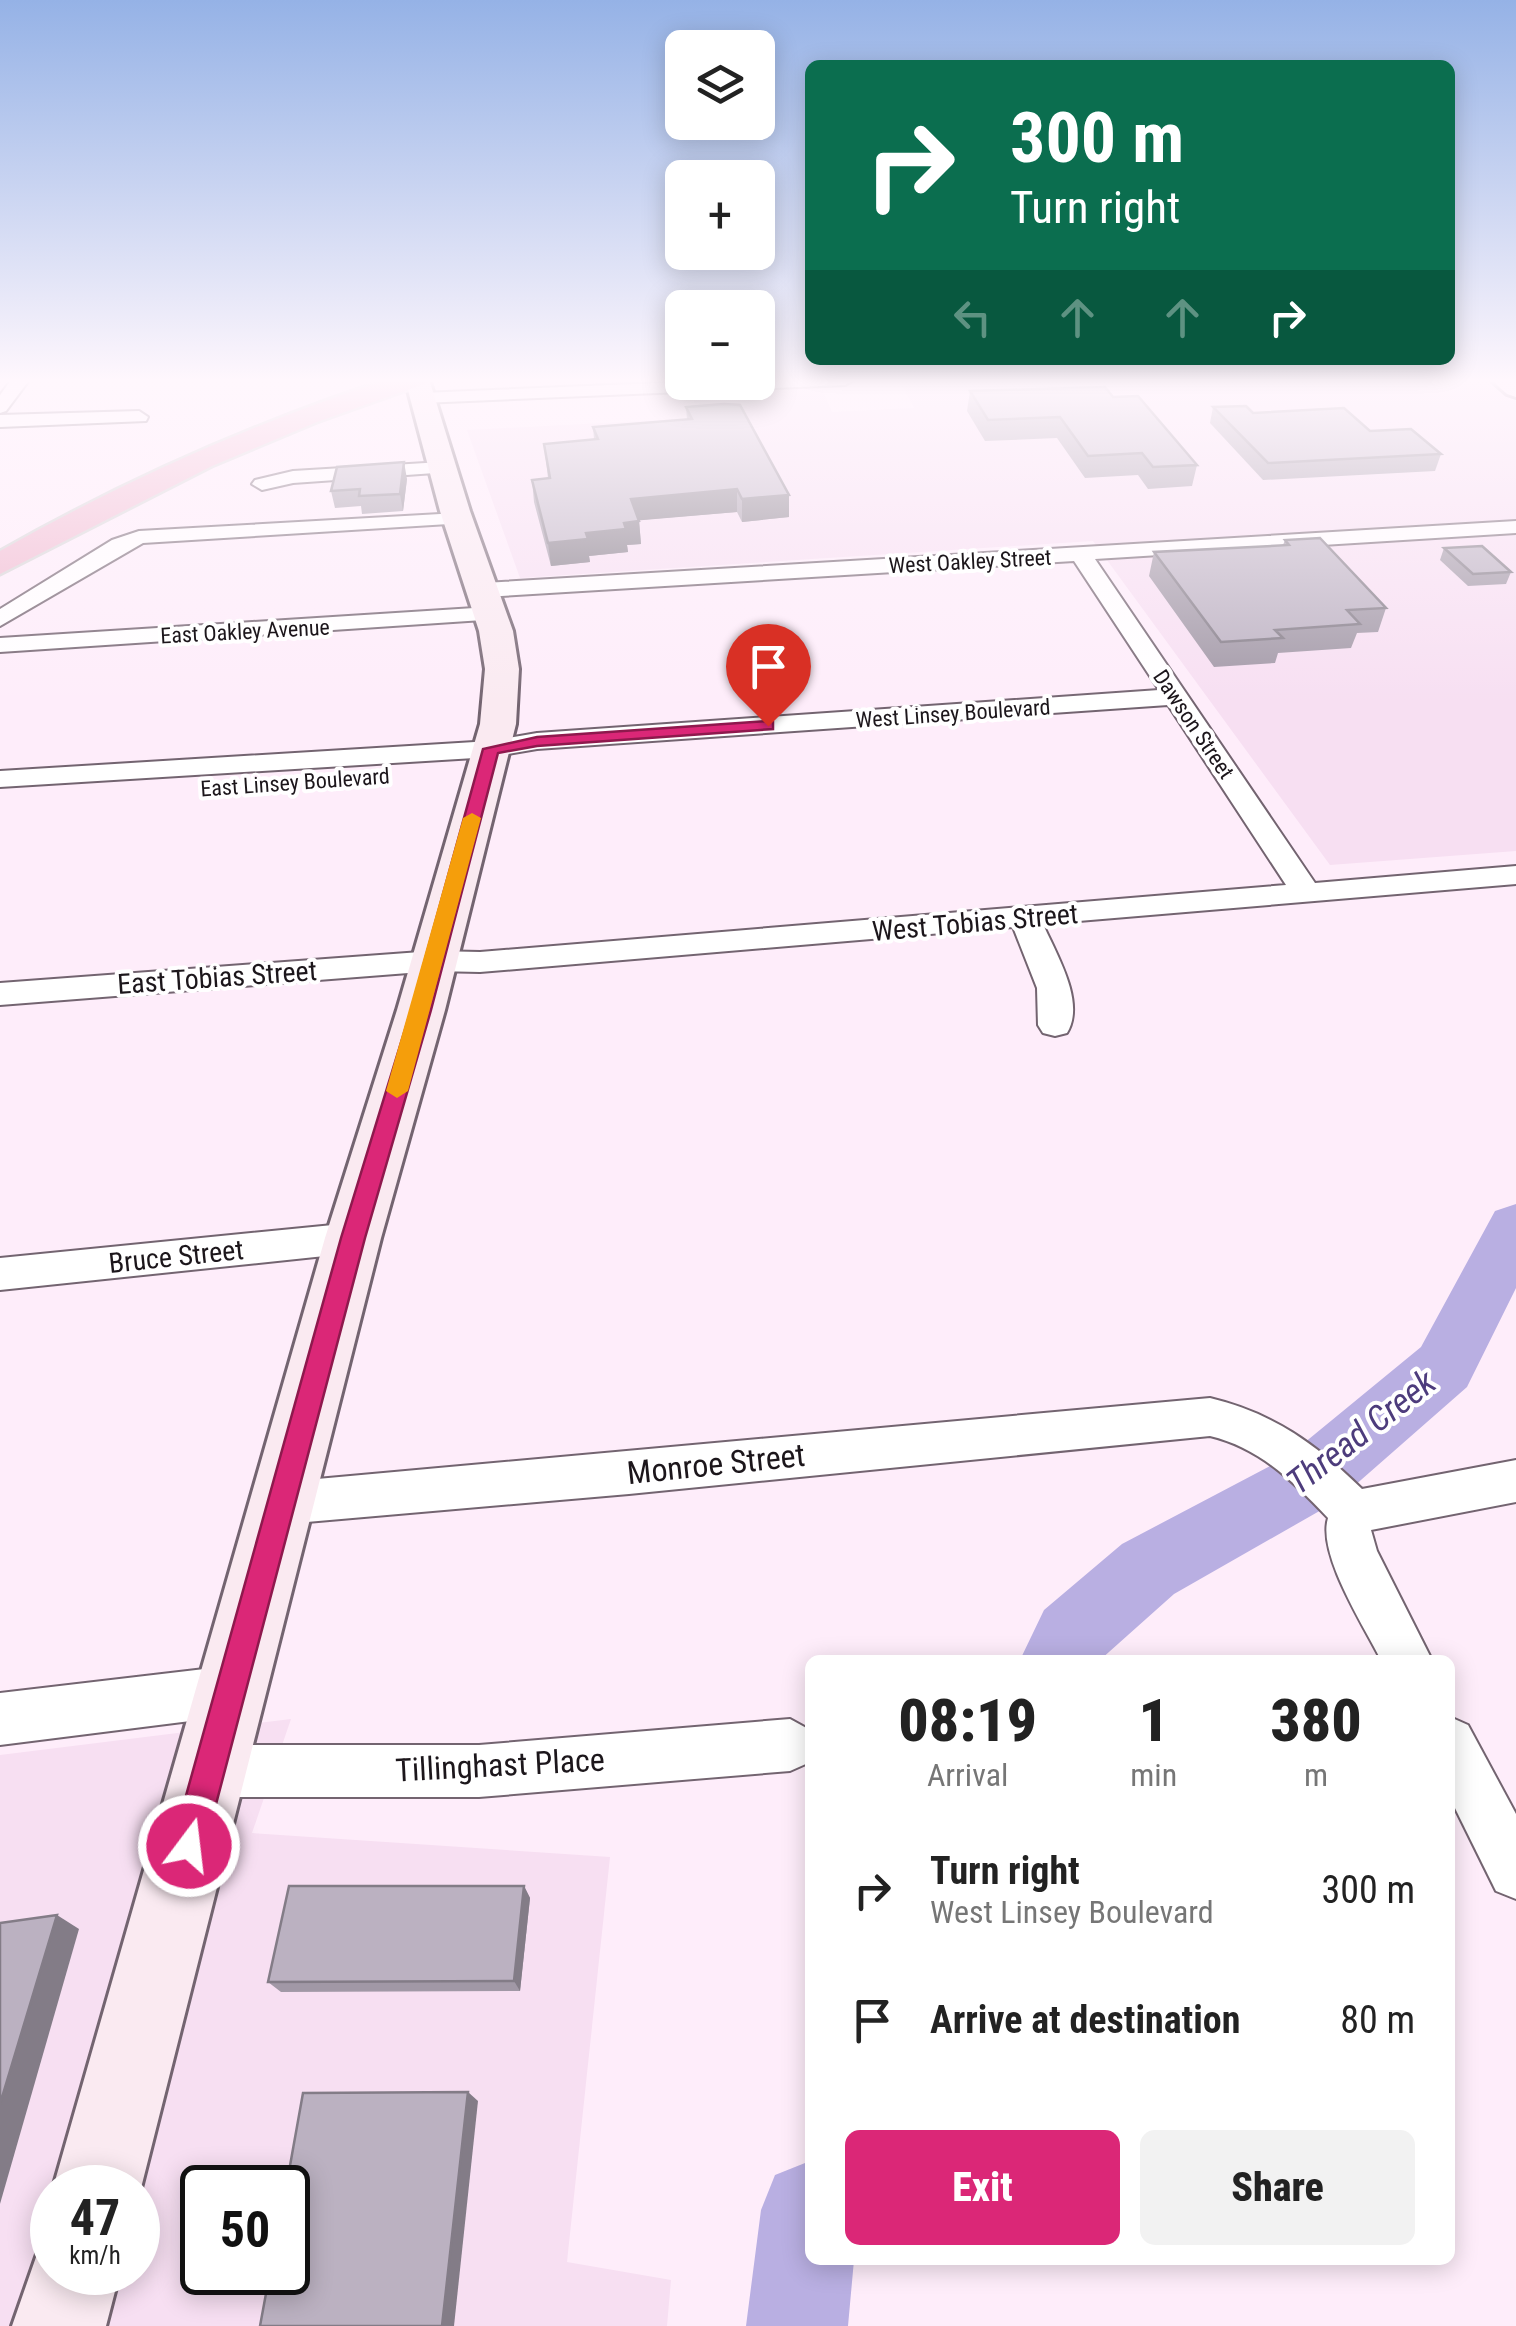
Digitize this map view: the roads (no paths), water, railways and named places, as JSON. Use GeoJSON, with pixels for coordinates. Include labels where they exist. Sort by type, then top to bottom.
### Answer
{"type":"FeatureCollection","features":[{"type":"Feature","properties":{"kind":"highway"},"geometry":{"type":"LineString","coordinates":[[0,532],[87,488]]}},
{"type":"Feature","properties":{"kind":"highway"},"geometry":{"type":"LineString","coordinates":[[0,564],[145,488]]}},
{"type":"Feature","properties":{"kind":"main road"},"geometry":{"type":"LineString","coordinates":[[102,2165],[353,1238],[498,724],[502,670],[487,602],[447,488]]}},
{"type":"Feature","properties":{"kind":"main road"},"geometry":{"type":"LineString","coordinates":[[59,2326],[68,2295]]}},
{"type":"Feature","properties":{"kind":"street"},"geometry":{"type":"LineString","coordinates":[[397,488],[450,493]]}},
{"type":"Feature","properties":{"kind":"street"},"geometry":{"type":"LineString","coordinates":[[0,619],[134,538],[450,493]]}},
{"type":"Feature","properties":{"kind":"street","name":"West Oakley Street"},"geometry":{"type":"LineString","coordinates":[[487,602],[1081,554],[1516,528]]}},
{"type":"Feature","properties":{"kind":"street","name":"Dawson Street"},"geometry":{"type":"LineString","coordinates":[[1081,554],[1306,894]]}},
{"type":"Feature","properties":{"kind":"street","name":"East Oakley Avenue"},"geometry":{"type":"LineString","coordinates":[[0,645],[487,602]]}},
{"type":"Feature","properties":{"kind":"street","name":"West Linsey Boulevard"},"geometry":{"type":"LineString","coordinates":[[488,760],[537,742],[1176,698]]}},
{"type":"Feature","properties":{"kind":"street","name":"East Linsey Boulevard"},"geometry":{"type":"LineString","coordinates":[[0,779],[110,783],[488,760]]}},
{"type":"Feature","properties":{"kind":"street","name":"East Linsey Boulevard"},"geometry":{"type":"LineString","coordinates":[[0,802],[110,783]]}},
{"type":"Feature","properties":{"kind":"street","name":"West Tobias Street"},"geometry":{"type":"LineString","coordinates":[[434,961],[480,962],[1516,875]]}},
{"type":"Feature","properties":{"kind":"street"},"geometry":{"type":"LineString","coordinates":[[1026,918],[1054,988],[1055,1025]]}},
{"type":"Feature","properties":{"kind":"street","name":"East Tobias Street"},"geometry":{"type":"LineString","coordinates":[[0,994],[434,961]]}},
{"type":"Feature","properties":{"kind":"street","name":"Bruce Street"},"geometry":{"type":"LineString","coordinates":[[0,1274],[353,1238]]}},
{"type":"Feature","properties":{"kind":"street","name":"Monroe Street"},"geometry":{"type":"LineString","coordinates":[[284,1502],[1210,1417],[1243,1423],[1292,1450],[1353,1512]]}},
{"type":"Feature","properties":{"kind":"street"},"geometry":{"type":"LineString","coordinates":[[1404,1655],[1355,1558],[1347,1532],[1353,1512],[1516,1481]]}},
{"type":"Feature","properties":{"kind":"street"},"geometry":{"type":"LineString","coordinates":[[0,1719],[230,1691]]}},
{"type":"Feature","properties":{"kind":"street","name":"Tillinghast Place"},"geometry":{"type":"LineString","coordinates":[[209,1771],[479,1772],[790,1744]]}},
{"type":"Feature","properties":{"kind":"street"},"geometry":{"type":"LineString","coordinates":[[1455,1753],[1516,1871]]}},
{"type":"Feature","properties":{"kind":"waterway","name":"Thread Creek"},"geometry":{"type":"LineString","coordinates":[[1061,1655],[1071,1636],[1148,1569],[1312,1479],[1444,1367],[1516,1227]]}},
{"type":"Feature","properties":{"kind":"waterway","name":"Thread Creek"},"geometry":{"type":"LineString","coordinates":[[797,2326],[805,2255]]}}]}
